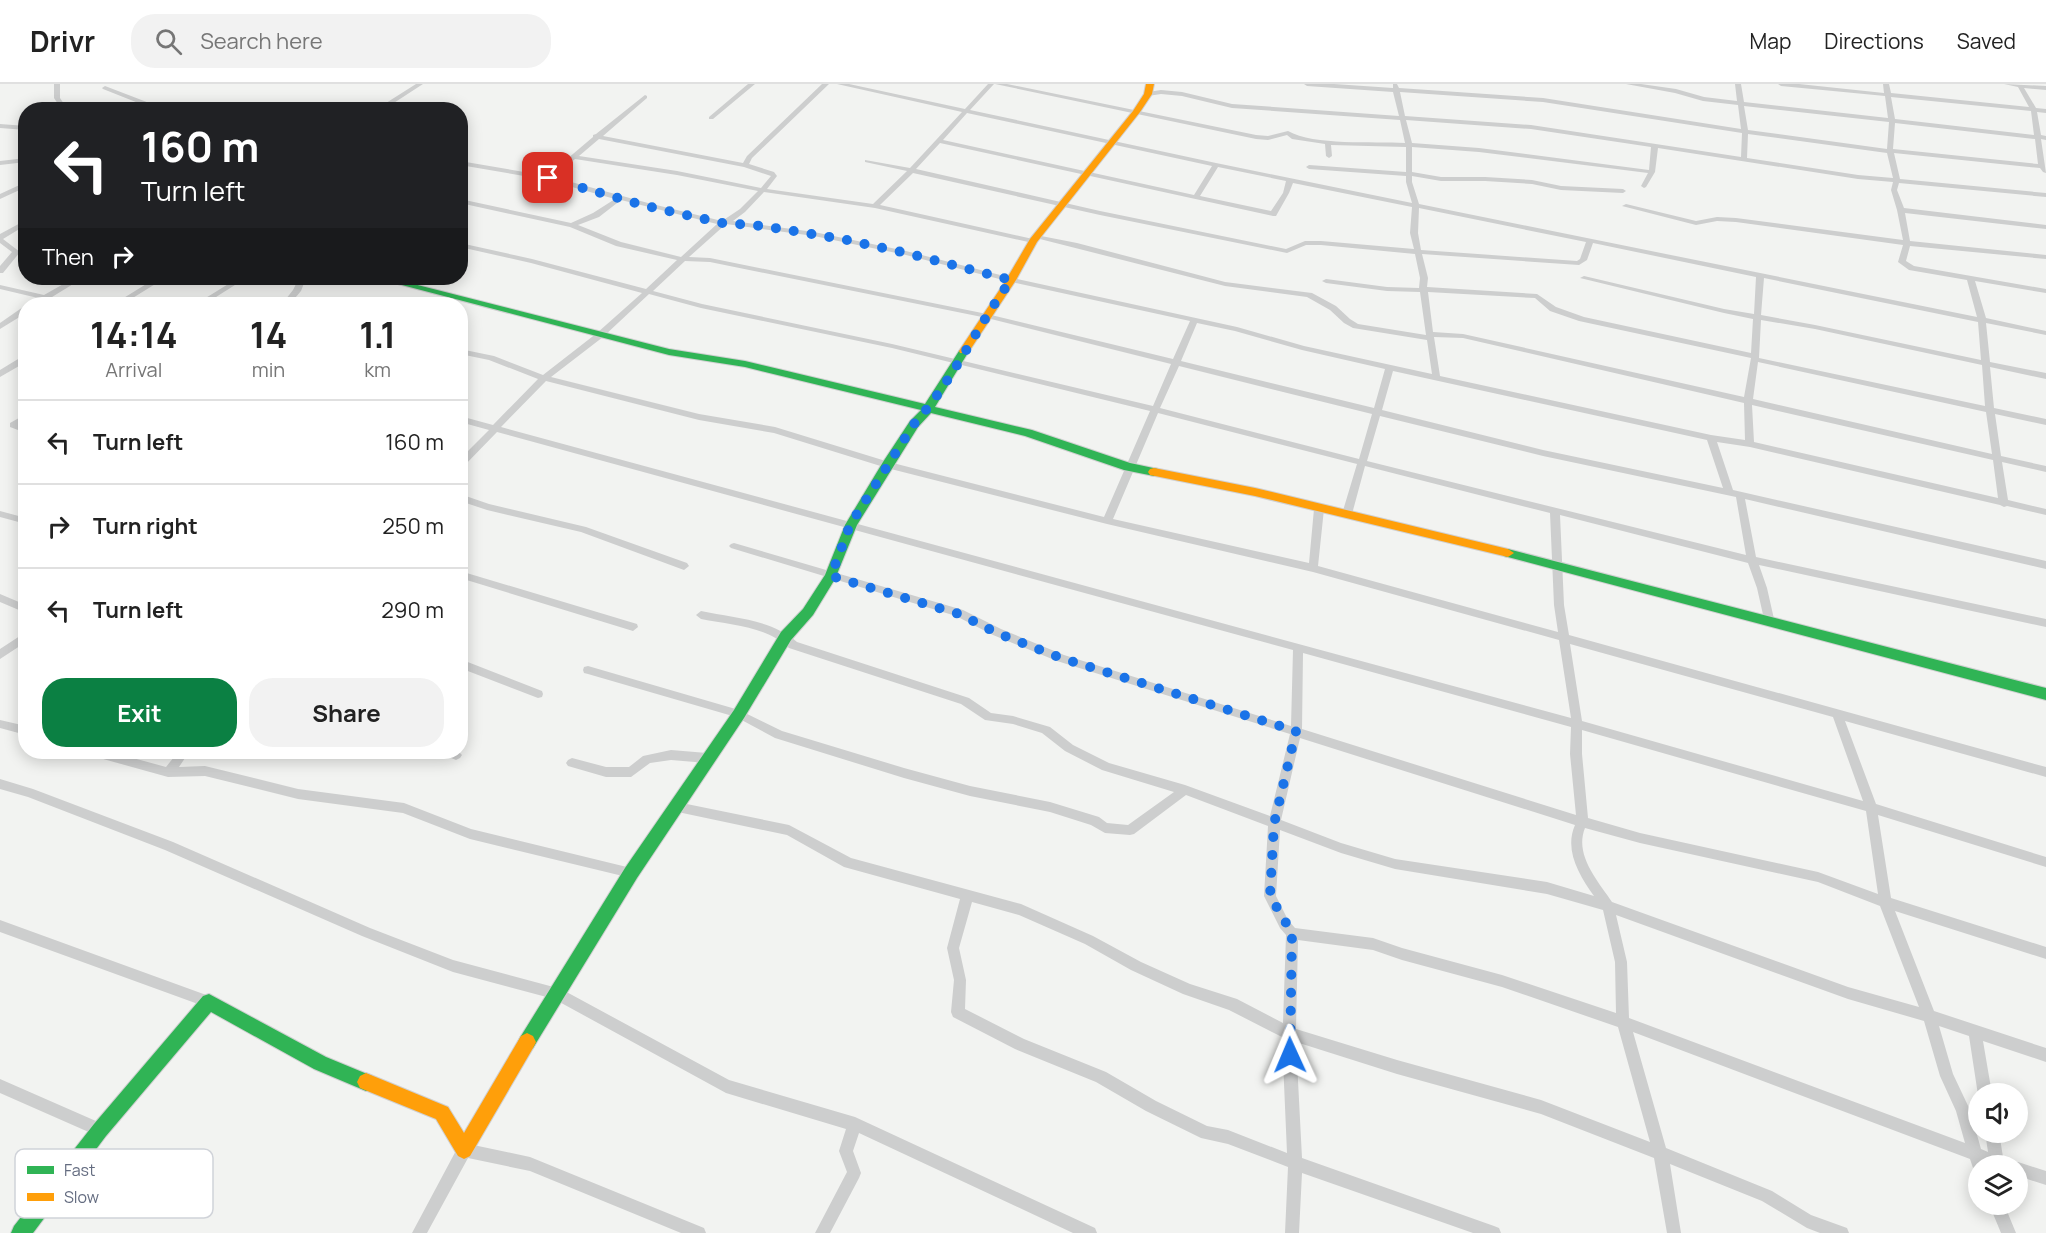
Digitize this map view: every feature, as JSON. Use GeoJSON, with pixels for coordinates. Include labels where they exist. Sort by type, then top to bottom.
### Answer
{"type":"FeatureCollection","features":[{"type":"Feature","properties":{"kind":"street"},"geometry":{"type":"LineString","coordinates":[[57,84],[57,98],[60,102]]}},
{"type":"Feature","properties":{"kind":"street"},"geometry":{"type":"LineString","coordinates":[[391,102],[420,84]]}},
{"type":"Feature","properties":{"kind":"street"},"geometry":{"type":"LineString","coordinates":[[711,118],[752,84]]}},
{"type":"Feature","properties":{"kind":"street"},"geometry":{"type":"LineString","coordinates":[[745,165],[756,149],[826,84]]}},
{"type":"Feature","properties":{"kind":"street"},"geometry":{"type":"LineString","coordinates":[[840,84],[1216,165],[2046,333]]}},
{"type":"Feature","properties":{"kind":"street"},"geometry":{"type":"LineString","coordinates":[[875,206],[940,141],[991,84]]}},
{"type":"Feature","properties":{"kind":"street"},"geometry":{"type":"LineString","coordinates":[[998,84],[1256,137],[1268,138],[1288,133],[1292,137],[1328,143],[1377,143],[1479,150],[1652,172]]}},
{"type":"Feature","properties":{"kind":"street"},"geometry":{"type":"LineString","coordinates":[[1307,84],[1395,87],[1543,100],[1745,132],[2045,169],[2034,110],[2019,85]]}},
{"type":"Feature","properties":{"kind":"street"},"geometry":{"type":"LineString","coordinates":[[1629,84],[1676,91],[1703,99],[2046,138]]}},
{"type":"Feature","properties":{"kind":"street"},"geometry":{"type":"LineString","coordinates":[[1738,84],[1745,132],[1744,158]]}},
{"type":"Feature","properties":{"kind":"street"},"geometry":{"type":"LineString","coordinates":[[1781,84],[2046,111]]}},
{"type":"Feature","properties":{"kind":"street"},"geometry":{"type":"LineString","coordinates":[[1886,84],[1892,122],[1890,151],[1897,179],[1894,190],[1902,210],[1907,243],[1902,262],[1907,266],[1971,280],[2046,291]]}},
{"type":"Feature","properties":{"kind":"street"},"geometry":{"type":"LineString","coordinates":[[2007,84],[2046,88]]}},
{"type":"Feature","properties":{"kind":"street"},"geometry":{"type":"LineString","coordinates":[[1395,87],[1409,146],[1409,182],[1416,205],[1414,233],[1424,278],[1436,376]]}},
{"type":"Feature","properties":{"kind":"street"},"geometry":{"type":"LineString","coordinates":[[105,88],[142,102]]}},
{"type":"Feature","properties":{"kind":"street"},"geometry":{"type":"LineString","coordinates":[[419,1233],[464,1150],[556,993],[631,873],[677,807],[707,758],[740,714],[786,636],[808,612],[831,576],[850,525],[887,465],[914,424],[928,409],[1035,239],[1136,112],[1149,89],[1174,91],[1212,103],[1232,106],[1531,127],[1858,177],[2046,195]]}},
{"type":"Feature","properties":{"kind":"street"},"geometry":{"type":"LineString","coordinates":[[548,178],[595,136],[645,97]]}},
{"type":"Feature","properties":{"kind":"street"},"geometry":{"type":"LineString","coordinates":[[2,127],[18,128]]}},
{"type":"Feature","properties":{"kind":"street"},"geometry":{"type":"LineString","coordinates":[[468,457],[544,378],[600,335],[682,259],[763,190],[774,177],[772,173],[745,165],[595,136]]}},
{"type":"Feature","properties":{"kind":"street"},"geometry":{"type":"LineString","coordinates":[[940,141],[1273,214],[1290,180]]}},
{"type":"Feature","properties":{"kind":"street"},"geometry":{"type":"LineString","coordinates":[[1328,143],[1329,156]]}},
{"type":"Feature","properties":{"kind":"street"},"geometry":{"type":"LineString","coordinates":[[1644,186],[1652,172],[1654,145]]}},
{"type":"Feature","properties":{"kind":"street"},"geometry":{"type":"LineString","coordinates":[[574,157],[677,173],[763,190],[875,206],[1035,239],[1077,245],[1225,284],[1309,295],[1333,308],[1356,326],[1430,336],[1463,336],[2046,469]]}},
{"type":"Feature","properties":{"kind":"street"},"geometry":{"type":"LineString","coordinates":[[0,163],[18,161]]}},
{"type":"Feature","properties":{"kind":"street"},"geometry":{"type":"LineString","coordinates":[[867,161],[1062,205],[1287,251],[1305,243],[1321,243],[1579,263],[1583,260],[1590,241]]}},
{"type":"Feature","properties":{"kind":"street"},"geometry":{"type":"LineString","coordinates":[[470,165],[548,178],[724,223],[842,239],[906,253],[1011,280],[1237,329],[1302,348],[1711,438],[1750,444],[2046,512]]}},
{"type":"Feature","properties":{"kind":"street"},"geometry":{"type":"LineString","coordinates":[[1196,197],[1216,165]]}},
{"type":"Feature","properties":{"kind":"street"},"geometry":{"type":"LineString","coordinates":[[1309,166],[1410,174],[1441,179],[1532,182],[1561,188],[1623,191]]}},
{"type":"Feature","properties":{"kind":"street"},"geometry":{"type":"LineString","coordinates":[[0,197],[18,188]]}},
{"type":"Feature","properties":{"kind":"street"},"geometry":{"type":"LineString","coordinates":[[572,225],[596,215],[620,198]]}},
{"type":"Feature","properties":{"kind":"street"},"geometry":{"type":"LineString","coordinates":[[468,203],[572,225],[619,244],[682,259],[710,260],[987,316],[1543,453],[1740,495],[2046,565]]}},
{"type":"Feature","properties":{"kind":"street"},"geometry":{"type":"LineString","coordinates":[[1626,206],[1696,223],[1717,219],[1736,220],[1907,243],[2046,257]]}},
{"type":"Feature","properties":{"kind":"street"},"geometry":{"type":"LineString","coordinates":[[1902,210],[2046,227]]}},
{"type":"Feature","properties":{"kind":"street"},"geometry":{"type":"LineString","coordinates":[[0,271],[16,252],[0,238],[18,227]]}},
{"type":"Feature","properties":{"kind":"street"},"geometry":{"type":"LineString","coordinates":[[468,247],[532,261],[648,292],[1155,409],[1752,560],[2046,623]]}},
{"type":"Feature","properties":{"kind":"street"},"geometry":{"type":"LineString","coordinates":[[1750,444],[1748,401],[1755,357],[1760,275]]}},
{"type":"Feature","properties":{"kind":"street"},"geometry":{"type":"LineString","coordinates":[[1584,278],[1724,311],[2046,376]]}},
{"type":"Feature","properties":{"kind":"street"},"geometry":{"type":"LineString","coordinates":[[1971,280],[1982,319],[1990,410],[2004,504]]}},
{"type":"Feature","properties":{"kind":"street"},"geometry":{"type":"LineString","coordinates":[[1326,281],[1387,290],[1424,289],[1537,296],[1553,309],[1582,319],[2046,422]]}},
{"type":"Feature","properties":{"kind":"street"},"geometry":{"type":"LineString","coordinates":[[45,296],[66,285]]}},
{"type":"Feature","properties":{"kind":"street"},"geometry":{"type":"LineString","coordinates":[[130,297],[149,285]]}},
{"type":"Feature","properties":{"kind":"street"},"geometry":{"type":"LineString","coordinates":[[211,297],[231,285]]}},
{"type":"Feature","properties":{"kind":"street"},"geometry":{"type":"LineString","coordinates":[[407,285],[453,297]]}},
{"type":"Feature","properties":{"kind":"street"},"geometry":{"type":"LineString","coordinates":[[0,287],[48,297]]}},
{"type":"Feature","properties":{"kind":"street"},"geometry":{"type":"LineString","coordinates":[[468,301],[600,335],[669,351],[745,364],[1028,433],[1128,467],[1255,492],[1319,510],[1347,514],[1556,565],[1769,619],[1904,658],[2046,693]]}},
{"type":"Feature","properties":{"kind":"street"},"geometry":{"type":"LineString","coordinates":[[0,327],[18,315]]}},
{"type":"Feature","properties":{"kind":"street"},"geometry":{"type":"LineString","coordinates":[[1107,521],[1128,467],[1177,364],[1194,320]]}},
{"type":"Feature","properties":{"kind":"street"},"geometry":{"type":"LineString","coordinates":[[468,353],[490,358],[544,378],[699,417],[775,430],[887,465],[1107,521],[1313,568],[2046,772]]}},
{"type":"Feature","properties":{"kind":"street"},"geometry":{"type":"LineString","coordinates":[[0,374],[18,363]]}},
{"type":"Feature","properties":{"kind":"street"},"geometry":{"type":"LineString","coordinates":[[1347,514],[1390,367]]}},
{"type":"Feature","properties":{"kind":"street"},"geometry":{"type":"LineString","coordinates":[[468,421],[1577,724],[1871,808],[2046,861]]}},
{"type":"Feature","properties":{"kind":"street"},"geometry":{"type":"LineString","coordinates":[[1711,438],[1729,493]]}},
{"type":"Feature","properties":{"kind":"street"},"geometry":{"type":"LineString","coordinates":[[1740,495],[1752,560],[1762,588],[1769,619]]}},
{"type":"Feature","properties":{"kind":"street"},"geometry":{"type":"LineString","coordinates":[[468,500],[487,507],[583,529],[684,566]]}},
{"type":"Feature","properties":{"kind":"street"},"geometry":{"type":"LineString","coordinates":[[1313,568],[1319,510]]}},
{"type":"Feature","properties":{"kind":"street"},"geometry":{"type":"LineString","coordinates":[[1555,511],[1556,565],[1563,636],[1577,724],[1576,754],[1582,822],[1577,834],[1581,863],[1608,906],[1621,962],[1623,1022],[1661,1154],[1674,1233]]}},
{"type":"Feature","properties":{"kind":"street"},"geometry":{"type":"LineString","coordinates":[[0,514],[18,519]]}},
{"type":"Feature","properties":{"kind":"street"},"geometry":{"type":"LineString","coordinates":[[734,546],[959,614],[997,633],[1061,658],[1582,822],[1640,838],[1818,878],[1885,902],[2046,953]]}},
{"type":"Feature","properties":{"kind":"street"},"geometry":{"type":"LineString","coordinates":[[468,576],[633,627]]}},
{"type":"Feature","properties":{"kind":"street"},"geometry":{"type":"LineString","coordinates":[[0,598],[18,606]]}},
{"type":"Feature","properties":{"kind":"street"},"geometry":{"type":"LineString","coordinates":[[701,615],[762,628],[786,636],[793,645],[965,701],[989,717],[1013,720],[1046,730],[1069,748],[1106,767],[1185,790],[1274,824],[1395,864],[1495,881],[1536,885],[1608,906],[1848,993],[1929,1016],[2046,1055]]}},
{"type":"Feature","properties":{"kind":"street"},"geometry":{"type":"LineString","coordinates":[[0,655],[18,642]]}},
{"type":"Feature","properties":{"kind":"street"},"geometry":{"type":"LineString","coordinates":[[1292,1233],[1295,1163],[1290,1033],[1292,933],[1270,896],[1274,824],[1296,731],[1298,648]]}},
{"type":"Feature","properties":{"kind":"street"},"geometry":{"type":"LineString","coordinates":[[468,666],[538,694]]}},
{"type":"Feature","properties":{"kind":"street"},"geometry":{"type":"LineString","coordinates":[[588,670],[740,714],[789,738],[959,788],[1050,807],[1095,821],[1105,828],[1130,830],[1185,790]]}},
{"type":"Feature","properties":{"kind":"street"},"geometry":{"type":"LineString","coordinates":[[1838,715],[1871,808],[1885,902],[1929,1016],[1947,1076],[1963,1110],[1976,1155]]}},
{"type":"Feature","properties":{"kind":"street"},"geometry":{"type":"LineString","coordinates":[[0,724],[18,729]]}},
{"type":"Feature","properties":{"kind":"street"},"geometry":{"type":"LineString","coordinates":[[572,763],[606,772],[631,772],[647,759],[671,755],[707,758]]}},
{"type":"Feature","properties":{"kind":"street"},"geometry":{"type":"LineString","coordinates":[[121,759],[168,772],[205,771],[298,794],[404,808],[470,834],[631,873]]}},
{"type":"Feature","properties":{"kind":"street"},"geometry":{"type":"LineString","coordinates":[[168,772],[178,759]]}},
{"type":"Feature","properties":{"kind":"street"},"geometry":{"type":"LineString","coordinates":[[0,784],[29,792],[169,846],[366,932],[453,966],[556,993],[726,1086],[855,1124],[1090,1233]]}},
{"type":"Feature","properties":{"kind":"street"},"geometry":{"type":"LineString","coordinates":[[677,807],[789,830],[848,863],[1021,910],[1089,940],[1157,976],[1188,990],[1233,1005],[1290,1033],[1398,1067],[1541,1107],[1767,1196],[1807,1221],[1842,1233]]}},
{"type":"Feature","properties":{"kind":"street"},"geometry":{"type":"LineString","coordinates":[[967,897],[953,948],[960,980],[958,1012],[1020,1044],[1101,1077],[1151,1106],[1206,1133],[1228,1137],[1494,1233]]}},
{"type":"Feature","properties":{"kind":"street"},"geometry":{"type":"LineString","coordinates":[[0,926],[209,1002],[320,1063],[441,1113],[464,1150],[530,1164],[699,1233]]}},
{"type":"Feature","properties":{"kind":"street"},"geometry":{"type":"LineString","coordinates":[[1292,933],[1373,944],[1502,981],[1623,1022],[1968,1156]]}},
{"type":"Feature","properties":{"kind":"street"},"geometry":{"type":"LineString","coordinates":[[85,1149],[209,1002]]}},
{"type":"Feature","properties":{"kind":"street"},"geometry":{"type":"LineString","coordinates":[[1975,1032],[1983,1083]]}},
{"type":"Feature","properties":{"kind":"street"},"geometry":{"type":"LineString","coordinates":[[0,1086],[100,1130]]}},
{"type":"Feature","properties":{"kind":"street"},"geometry":{"type":"LineString","coordinates":[[822,1233],[854,1173],[846,1151],[855,1124]]}},
{"type":"Feature","properties":{"kind":"street"},"geometry":{"type":"LineString","coordinates":[[2028,1172],[2046,1178]]}},
{"type":"Feature","properties":{"kind":"street"},"geometry":{"type":"LineString","coordinates":[[2001,1215],[2009,1233]]}},
{"type":"Feature","properties":{"kind":"street"},"geometry":{"type":"LineString","coordinates":[[21,1233],[33,1218]]}},
{"type":"Feature","properties":{"kind":"traffic: fast"},"geometry":{"type":"LineString","coordinates":[[407,285],[454,297]]}},
{"type":"Feature","properties":{"kind":"traffic: fast"},"geometry":{"type":"LineString","coordinates":[[468,301],[669,352],[745,364],[1028,433],[1128,467],[1154,472]]}},
{"type":"Feature","properties":{"kind":"traffic: fast"},"geometry":{"type":"LineString","coordinates":[[527,1042],[631,873],[739,714],[786,636],[808,612],[831,576],[851,525],[887,465],[914,424],[928,409],[964,351]]}},
{"type":"Feature","properties":{"kind":"traffic: fast"},"geometry":{"type":"LineString","coordinates":[[1508,553],[2046,694]]}},
{"type":"Feature","properties":{"kind":"traffic: fast"},"geometry":{"type":"LineString","coordinates":[[85,1149],[209,1002],[320,1063],[366,1082]]}},
{"type":"Feature","properties":{"kind":"traffic: fast"},"geometry":{"type":"LineString","coordinates":[[21,1233],[33,1218]]}},
{"type":"Feature","properties":{"kind":"traffic: slow"},"geometry":{"type":"LineString","coordinates":[[964,351],[1011,280],[1033,241],[1136,112],[1148,94],[1150,84]]}},
{"type":"Feature","properties":{"kind":"traffic: slow"},"geometry":{"type":"LineString","coordinates":[[1154,472],[1255,492],[1508,553]]}},
{"type":"Feature","properties":{"kind":"traffic: slow"},"geometry":{"type":"LineString","coordinates":[[366,1082],[442,1113],[464,1150],[527,1042]]}},
{"type":"Feature","properties":{"kind":"route"},"geometry":{"type":"LineString","coordinates":[[548,178],[646,206],[722,223],[763,226],[842,239],[1011,280],[990,309],[928,409],[914,424],[887,465],[850,525],[831,576],[959,614],[997,633],[1061,658],[1296,731],[1274,824],[1270,896],[1284,924],[1292,933],[1290,1055]]}}]}
